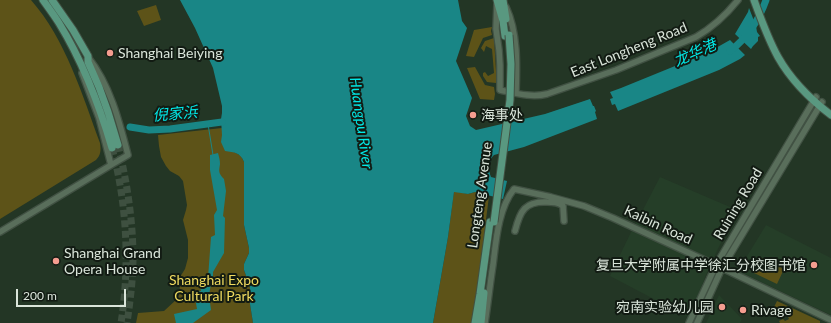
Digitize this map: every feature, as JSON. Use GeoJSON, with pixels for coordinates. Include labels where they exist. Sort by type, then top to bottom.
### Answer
{"type":"FeatureCollection","features":[{"type":"Feature","properties":{"kind":"main road"},"geometry":{"type":"LineString","coordinates":[[42,0],[58,22],[74,50],[86,61]]}},
{"type":"Feature","properties":{"kind":"main road"},"geometry":{"type":"LineString","coordinates":[[52,0],[73,30],[86,61],[91,85],[115,147]]}},
{"type":"Feature","properties":{"kind":"main road","name":"Longteng Avenue"},"geometry":{"type":"LineString","coordinates":[[480,323],[484,282],[510,100],[511,64],[500,0]]}},
{"type":"Feature","properties":{"kind":"main road"},"geometry":{"type":"LineString","coordinates":[[754,0],[766,32],[785,69],[801,88],[821,104],[831,115]]}},
{"type":"Feature","properties":{"kind":"main road"},"geometry":{"type":"LineString","coordinates":[[759,0],[776,43],[789,67],[815,99]]}},
{"type":"Feature","properties":{"kind":"main road"},"geometry":{"type":"LineString","coordinates":[[821,104],[831,109]]}},
{"type":"Feature","properties":{"kind":"main road","name":"Longteng Avenue"},"geometry":{"type":"LineString","coordinates":[[475,323],[484,282]]}},
{"type":"Feature","properties":{"kind":"street"},"geometry":{"type":"LineString","coordinates":[[500,0],[511,20],[514,34],[516,93]]}},
{"type":"Feature","properties":{"kind":"street","name":"East Longheng Road"},"geometry":{"type":"LineString","coordinates":[[500,0],[496,29],[500,57],[500,90],[535,96],[547,94],[598,77],[696,37],[712,27],[738,0]]}},
{"type":"Feature","properties":{"kind":"street"},"geometry":{"type":"LineString","coordinates":[[74,50],[98,118],[111,164]]}},
{"type":"Feature","properties":{"kind":"street"},"geometry":{"type":"LineString","coordinates":[[0,232],[128,155],[121,126],[107,89],[96,67],[86,61]]}},
{"type":"Feature","properties":{"kind":"street","name":"Ruining Road"},"geometry":{"type":"LineString","coordinates":[[689,323],[716,265],[815,99]]}},
{"type":"Feature","properties":{"kind":"street","name":"Ruining Road"},"geometry":{"type":"LineString","coordinates":[[697,323],[722,268],[821,104]]}},
{"type":"Feature","properties":{"kind":"street","name":"Kaibin Road"},"geometry":{"type":"LineString","coordinates":[[485,323],[502,212],[510,194],[514,189],[584,206],[716,265],[831,320]]}},
{"type":"Feature","properties":{"kind":"street"},"geometry":{"type":"LineString","coordinates":[[515,231],[519,217],[524,209],[539,202],[558,202],[561,204],[563,206],[564,222]]}},
{"type":"Feature","properties":{"kind":"shaded area"},"geometry":{"type":"Polygon","coordinates":[[[660,177],[737,210],[712,261],[634,227],[660,177]]]}},
{"type":"Feature","properties":{"kind":"shaded area"},"geometry":{"type":"Polygon","coordinates":[[[766,225],[831,258],[831,315],[738,271],[766,225]]]}},
{"type":"Feature","properties":{"kind":"shaded area"},"geometry":{"type":"Polygon","coordinates":[[[632,230],[710,265],[688,317],[610,276],[632,230]]]}},
{"type":"Feature","properties":{"kind":"shaded area","name":"宛南实验幼儿园"},"geometry":{"type":"Polygon","coordinates":[[[719,295],[742,319],[740,323],[706,323],[719,295]]]}},
{"type":"Feature","properties":{"kind":"green space"},"geometry":{"type":"Polygon","coordinates":[[[0,0],[31,0],[54,32],[72,68],[100,143],[100,154],[96,160],[0,219],[0,0]]]}},
{"type":"Feature","properties":{"kind":"green space"},"geometry":{"type":"Polygon","coordinates":[[[156,5],[161,20],[144,26],[137,11],[156,5]]]}},
{"type":"Feature","properties":{"kind":"green space"},"geometry":{"type":"Polygon","coordinates":[[[492,27],[492,35],[483,38],[474,57],[466,56],[474,30],[492,27]]]}},
{"type":"Feature","properties":{"kind":"green space"},"geometry":{"type":"Polygon","coordinates":[[[494,38],[496,83],[487,82],[483,76],[483,73],[485,72],[488,76],[494,73],[492,49],[486,46],[484,52],[481,48],[485,41],[494,38]]]}},
{"type":"Feature","properties":{"kind":"green space"},"geometry":{"type":"Polygon","coordinates":[[[475,67],[485,85],[494,87],[494,100],[480,99],[467,68],[475,67]]]}},
{"type":"Feature","properties":{"kind":"green space","name":"Shanghai Expo Cultural Park"},"geometry":{"type":"Polygon","coordinates":[[[222,128],[222,142],[229,149],[241,156],[244,162],[244,225],[249,253],[244,264],[244,270],[250,288],[250,304],[253,323],[136,323],[138,313],[164,311],[177,299],[179,295],[180,277],[185,269],[188,258],[188,240],[183,220],[187,205],[183,181],[179,176],[170,171],[161,157],[158,135],[222,128]]]}},
{"type":"Feature","properties":{"kind":"green space"},"geometry":{"type":"Polygon","coordinates":[[[454,191],[468,194],[475,192],[489,196],[473,323],[433,323],[448,237],[454,191]]]}},
{"type":"Feature","properties":{"kind":"green space"},"geometry":{"type":"Polygon","coordinates":[[[762,258],[784,269],[777,284],[754,273],[762,258]]]}},
{"type":"Feature","properties":{"kind":"green space"},"geometry":{"type":"Polygon","coordinates":[[[777,301],[820,321],[820,323],[780,323],[779,321],[783,319],[785,321],[789,319],[788,317],[791,315],[789,310],[777,315],[775,312],[767,316],[766,314],[772,311],[777,301]]]}},
{"type":"Feature","properties":{"kind":"water","name":"Huangpu River"},"geometry":{"type":"Polygon","coordinates":[[[180,0],[458,0],[462,21],[467,28],[456,61],[472,98],[466,116],[470,126],[476,130],[545,114],[590,99],[596,111],[597,119],[524,147],[494,155],[490,162],[490,174],[491,177],[507,181],[503,199],[475,192],[468,194],[454,192],[433,323],[253,323],[250,304],[250,288],[244,270],[244,264],[249,253],[249,248],[244,225],[244,162],[243,159],[237,154],[225,151],[221,142],[222,106],[213,68],[195,28],[180,0]]]}},
{"type":"Feature","properties":{"kind":"water"},"geometry":{"type":"Polygon","coordinates":[[[749,8],[757,32],[760,36],[758,37],[758,41],[751,49],[735,34],[749,8]]]}},
{"type":"Feature","properties":{"kind":"water"},"geometry":{"type":"Polygon","coordinates":[[[730,40],[745,55],[740,59],[719,70],[618,111],[615,104],[612,105],[610,99],[613,98],[610,92],[707,53],[730,40]]]}},
{"type":"Feature","properties":{"kind":"water"},"geometry":{"type":"Polygon","coordinates":[[[218,153],[220,163],[219,172],[224,179],[226,191],[223,216],[225,218],[224,253],[213,272],[213,278],[208,278],[211,237],[215,235],[214,215],[217,210],[210,170],[210,155],[218,153]]]}},
{"type":"Feature","properties":{"kind":"water"},"geometry":{"type":"Polygon","coordinates":[[[211,284],[209,295],[211,310],[193,323],[176,323],[174,314],[197,309],[194,292],[201,291],[200,286],[211,284]]]}},
{"type":"Feature","properties":{"kind":"waterway","name":"龙华港"},"geometry":{"type":"LineString","coordinates":[[730,51],[752,28],[760,15],[766,0]]}},
{"type":"Feature","properties":{"kind":"waterway","name":"倪家浜"},"geometry":{"type":"LineString","coordinates":[[130,127],[149,130],[170,129],[222,122]]}},
{"type":"Feature","properties":{"kind":"waterway"},"geometry":{"type":"LineString","coordinates":[[208,124],[213,155]]}},
{"type":"Feature","properties":{"kind":"waterway"},"geometry":{"type":"LineString","coordinates":[[207,285],[208,278]]}},
{"type":"Feature","properties":{"kind":"tunnel"},"geometry":{"type":"LineString","coordinates":[[118,145],[129,201],[133,244],[132,283],[127,323]]}},
{"type":"Feature","properties":{"kind":"tunnel"},"geometry":{"type":"LineString","coordinates":[[112,148],[121,191],[126,235],[126,279],[121,323]]}},
{"type":"Feature","properties":{"kind":"place","name":"Shanghai Beiying"},"geometry":{"type":"Point","coordinates":[110,53]}},
{"type":"Feature","properties":{"kind":"place","name":"海事处"},"geometry":{"type":"Point","coordinates":[473,115]}},
{"type":"Feature","properties":{"kind":"place","name":"Shanghai Grand Opera House"},"geometry":{"type":"Point","coordinates":[56,261]}},
{"type":"Feature","properties":{"kind":"place","name":"复旦大学附属中学徐汇分校图书馆"},"geometry":{"type":"Point","coordinates":[814,265]}},
{"type":"Feature","properties":{"kind":"place","name":"宛南实验幼儿园"},"geometry":{"type":"Point","coordinates":[722,307]}},
{"type":"Feature","properties":{"kind":"place","name":"Rivage"},"geometry":{"type":"Point","coordinates":[743,310]}}]}
